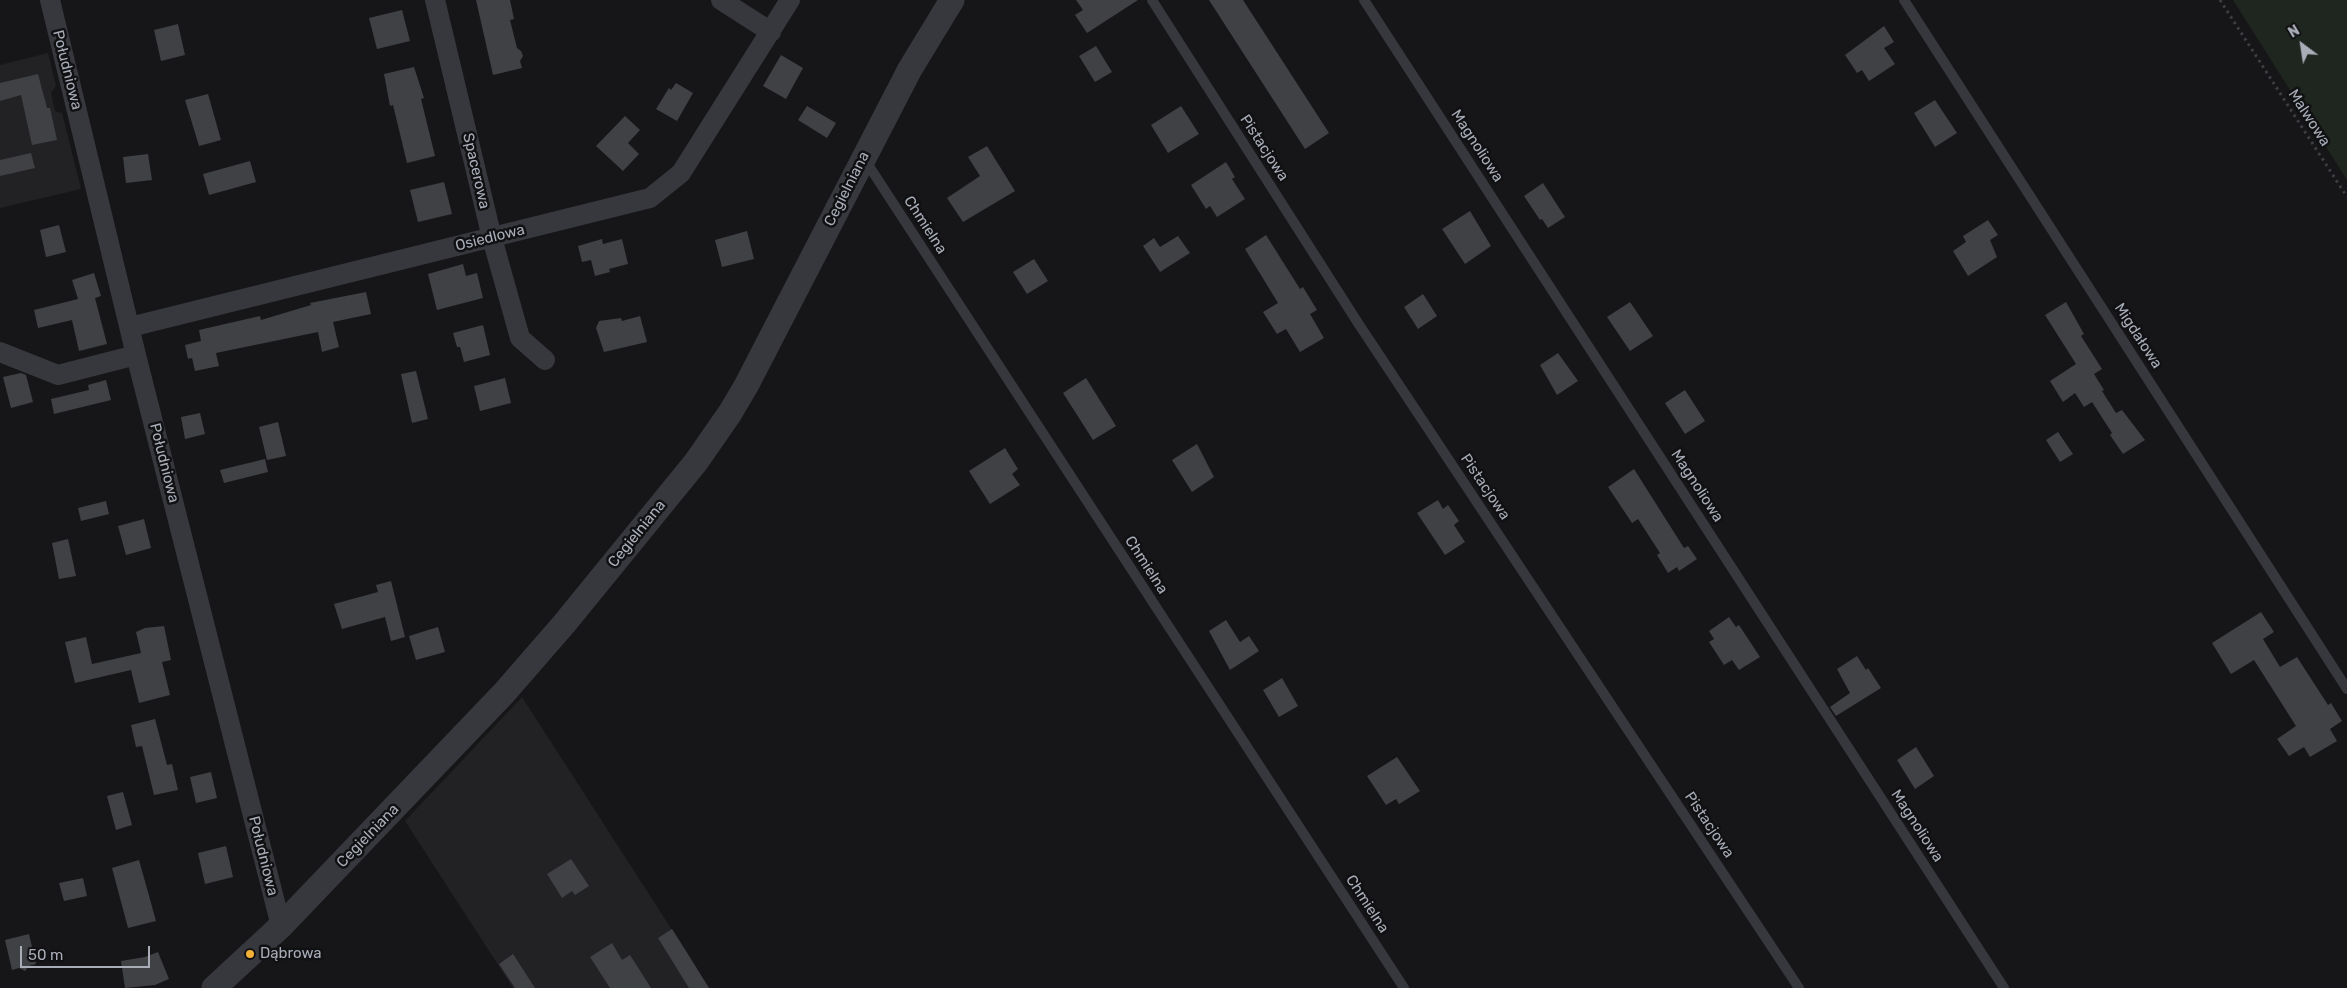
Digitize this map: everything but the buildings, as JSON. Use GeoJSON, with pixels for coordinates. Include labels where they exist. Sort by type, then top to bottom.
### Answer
{"type":"FeatureCollection","features":[{"type":"Feature","properties":{"kind":"street","name":"Południowa"},"geometry":{"type":"LineString","coordinates":[[50,0],[136,355],[281,926]]}},
{"type":"Feature","properties":{"kind":"street","name":"Spacerowa"},"geometry":{"type":"LineString","coordinates":[[435,0],[492,238],[520,338],[545,360]]}},
{"type":"Feature","properties":{"kind":"street"},"geometry":{"type":"LineString","coordinates":[[721,0],[771,32]]}},
{"type":"Feature","properties":{"kind":"street","name":"Osiedlowa"},"geometry":{"type":"LineString","coordinates":[[130,327],[650,198],[680,173],[790,0]]}},
{"type":"Feature","properties":{"kind":"street","name":"Cegielniana"},"geometry":{"type":"LineString","coordinates":[[214,988],[281,926],[504,693],[564,624],[696,462],[746,386],[863,157],[910,69],[952,0]]}},
{"type":"Feature","properties":{"kind":"street"},"geometry":{"type":"LineString","coordinates":[[0,352],[58,375],[136,355]]}},
{"type":"Feature","properties":{"kind":"lane","name":"Pistacjowa"},"geometry":{"type":"LineString","coordinates":[[1152,0],[1358,323],[1799,988]]}},
{"type":"Feature","properties":{"kind":"lane","name":"Magnoliowa"},"geometry":{"type":"LineString","coordinates":[[1364,0],[2004,988]]}},
{"type":"Feature","properties":{"kind":"lane","name":"Migdałowa"},"geometry":{"type":"LineString","coordinates":[[1904,0],[2347,689]]}},
{"type":"Feature","properties":{"kind":"lane","name":"Chmielna"},"geometry":{"type":"LineString","coordinates":[[863,157],[1404,988]]}},
{"type":"Feature","properties":{"kind":"path","name":"Malwowa"},"geometry":{"type":"LineString","coordinates":[[2220,0],[2347,197]]}},
{"type":"Feature","properties":{"kind":"shaded area"},"geometry":{"type":"Polygon","coordinates":[[[2233,0],[2347,0],[2347,180],[2233,0]]]}},
{"type":"Feature","properties":{"kind":"shaded area"},"geometry":{"type":"Polygon","coordinates":[[[48,53],[56,86],[51,93],[55,111],[62,113],[81,189],[0,208],[0,65],[48,53]]]}},
{"type":"Feature","properties":{"kind":"shaded area"},"geometry":{"type":"Polygon","coordinates":[[[522,697],[709,988],[513,988],[405,821],[522,697]]]}},
{"type":"Feature","properties":{"kind":"place","name":"Dąbrowa"},"geometry":{"type":"Point","coordinates":[250,954]}}]}
